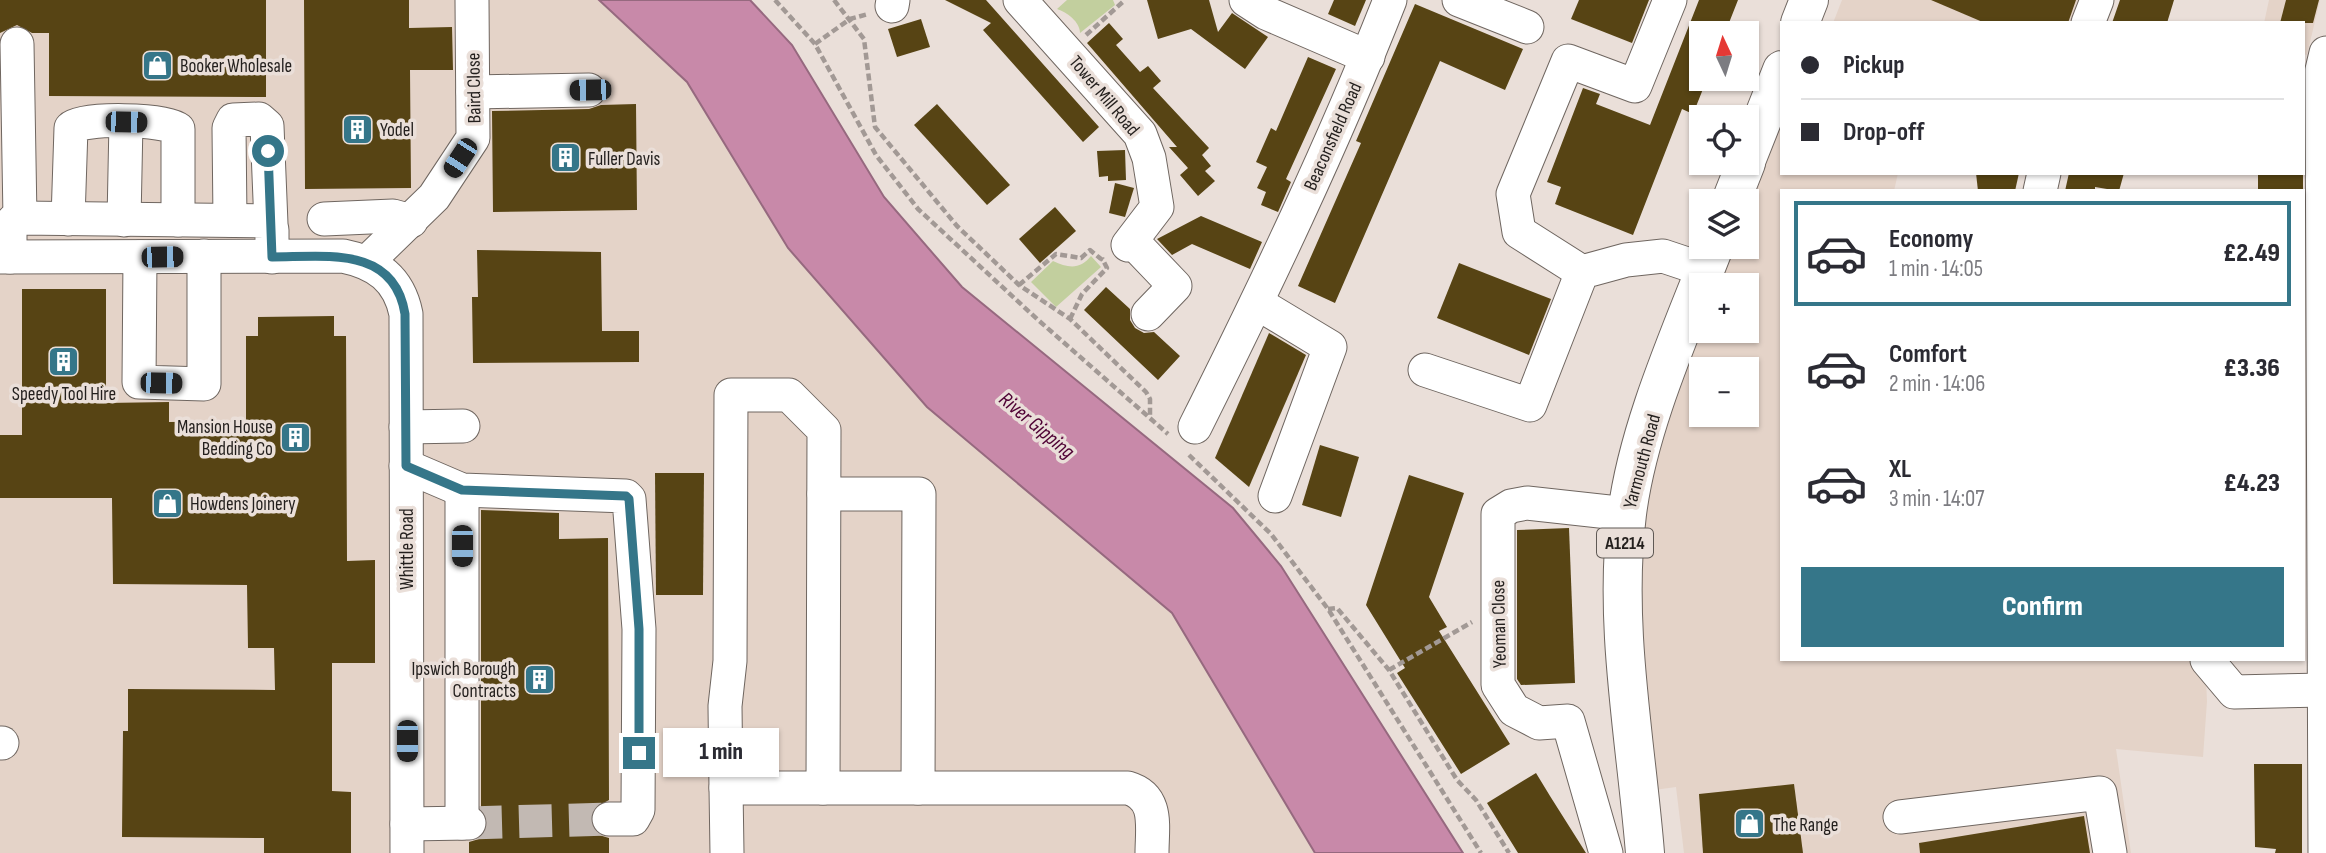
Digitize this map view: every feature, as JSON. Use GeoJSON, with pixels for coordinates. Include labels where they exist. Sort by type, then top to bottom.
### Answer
{"type":"FeatureCollection","features":[{"type":"Feature","properties":{"kind":"main road"},"geometry":{"type":"LineString","coordinates":[[1801,21],[1809,0]]}},
{"type":"Feature","properties":{"kind":"main road"},"geometry":{"type":"LineString","coordinates":[[1759,129],[1780,75]]}},
{"type":"Feature","properties":{"kind":"main road","name":"Yarmouth Road"},"geometry":{"type":"LineString","coordinates":[[1645,853],[1626,655],[1623,591],[1627,514],[1641,445],[1709,259]]}},
{"type":"Feature","properties":{"kind":"street","name":"Baird Close"},"geometry":{"type":"LineString","coordinates":[[367,262],[435,197],[473,138],[472,0]]}},
{"type":"Feature","properties":{"kind":"street","name":"Tower Mill Road"},"geometry":{"type":"LineString","coordinates":[[1020,0],[1140,134],[1170,208],[1114,252]]}},
{"type":"Feature","properties":{"kind":"street"},"geometry":{"type":"LineString","coordinates":[[1246,0],[1266,13],[1368,57]]}},
{"type":"Feature","properties":{"kind":"street","name":"Beaconsfield Road"},"geometry":{"type":"LineString","coordinates":[[1187,441],[1257,303],[1368,57],[1390,0]]}},
{"type":"Feature","properties":{"kind":"street"},"geometry":{"type":"LineString","coordinates":[[1459,0],[1527,27]]}},
{"type":"Feature","properties":{"kind":"street"},"geometry":{"type":"LineString","coordinates":[[1670,0],[1635,86],[1568,61],[1513,194],[1519,232],[1582,272],[1626,260],[1663,256],[1689,257]]}},
{"type":"Feature","properties":{"kind":"street"},"geometry":{"type":"LineString","coordinates":[[2089,21],[2097,0]]}},
{"type":"Feature","properties":{"kind":"street"},"geometry":{"type":"LineString","coordinates":[[17,44],[20,218]]}},
{"type":"Feature","properties":{"kind":"street"},"geometry":{"type":"LineString","coordinates":[[2325,853],[2322,70],[2326,53]]}},
{"type":"Feature","properties":{"kind":"street"},"geometry":{"type":"LineString","coordinates":[[473,92],[590,90]]}},
{"type":"Feature","properties":{"kind":"street"},"geometry":{"type":"LineString","coordinates":[[230,220],[229,128],[233,120],[259,119],[267,126],[272,257]]}},
{"type":"Feature","properties":{"kind":"street"},"geometry":{"type":"LineString","coordinates":[[68,219],[71,128],[82,122],[126,122],[167,123],[178,129],[178,220]]}},
{"type":"Feature","properties":{"kind":"street"},"geometry":{"type":"LineString","coordinates":[[124,219],[126,122]]}},
{"type":"Feature","properties":{"kind":"street"},"geometry":{"type":"LineString","coordinates":[[324,219],[393,216],[411,220]]}},
{"type":"Feature","properties":{"kind":"street"},"geometry":{"type":"LineString","coordinates":[[271,223],[230,220],[20,218],[10,226],[5,257],[343,257],[367,262]]}},
{"type":"Feature","properties":{"kind":"street"},"geometry":{"type":"LineString","coordinates":[[1114,252],[1175,286],[1149,314]]}},
{"type":"Feature","properties":{"kind":"street"},"geometry":{"type":"LineString","coordinates":[[140,257],[139,382],[204,384],[204,256]]}},
{"type":"Feature","properties":{"kind":"street","name":"Whittle Road"},"geometry":{"type":"LineString","coordinates":[[367,262],[392,280],[404,303],[407,839]]}},
{"type":"Feature","properties":{"kind":"street"},"geometry":{"type":"LineString","coordinates":[[1425,370],[1530,405],[1582,272]]}},
{"type":"Feature","properties":{"kind":"street"},"geometry":{"type":"LineString","coordinates":[[1257,303],[1330,347],[1275,496]]}},
{"type":"Feature","properties":{"kind":"street"},"geometry":{"type":"LineString","coordinates":[[727,853],[725,706],[730,661],[732,395],[789,395],[824,430],[823,788]]}},
{"type":"Feature","properties":{"kind":"street"},"geometry":{"type":"LineString","coordinates":[[405,427],[463,426]]}},
{"type":"Feature","properties":{"kind":"street"},"geometry":{"type":"LineString","coordinates":[[406,466],[462,490],[626,496],[629,499],[639,629],[639,810],[633,818],[609,820]]}},
{"type":"Feature","properties":{"kind":"street"},"geometry":{"type":"LineString","coordinates":[[407,839],[466,823],[462,490]]}},
{"type":"Feature","properties":{"kind":"street"},"geometry":{"type":"LineString","coordinates":[[824,494],[919,494],[918,788]]}},
{"type":"Feature","properties":{"kind":"street","name":"Yeoman Close"},"geometry":{"type":"LineString","coordinates":[[1606,853],[1568,721],[1539,723],[1514,710],[1498,685],[1498,514],[1511,506],[1527,503],[1627,514]]}},
{"type":"Feature","properties":{"kind":"street"},"geometry":{"type":"LineString","coordinates":[[2208,661],[2234,692],[2324,690]]}},
{"type":"Feature","properties":{"kind":"street"},"geometry":{"type":"LineString","coordinates":[[726,788],[1128,788],[1144,795],[1151,807],[1152,853]]}},
{"type":"Feature","properties":{"kind":"street"},"geometry":{"type":"LineString","coordinates":[[1900,817],[2100,793],[2108,838]]}},
{"type":"Feature","properties":{"kind":"path"},"geometry":{"type":"LineString","coordinates":[[775,0],[815,44],[876,155],[918,209],[1037,319],[1150,417],[1187,441],[1271,534],[1328,609],[1481,853]]}},
{"type":"Feature","properties":{"kind":"path"},"geometry":{"type":"LineString","coordinates":[[834,0],[864,39],[875,127],[957,226],[1019,285],[1070,318],[1146,392],[1150,399],[1150,417]]}},
{"type":"Feature","properties":{"kind":"path"},"geometry":{"type":"LineString","coordinates":[[1068,51],[1125,0]]}},
{"type":"Feature","properties":{"kind":"path"},"geometry":{"type":"LineString","coordinates":[[815,44],[850,19],[892,3]]}},
{"type":"Feature","properties":{"kind":"path"},"geometry":{"type":"LineString","coordinates":[[1019,285],[1056,254],[1081,258],[1090,250],[1114,252],[1107,268],[1082,294],[1070,318]]}},
{"type":"Feature","properties":{"kind":"path"},"geometry":{"type":"LineString","coordinates":[[1389,670],[1497,607]]}},
{"type":"Feature","properties":{"kind":"path"},"geometry":{"type":"LineString","coordinates":[[1328,609],[1337,608],[1389,670],[1457,780],[1476,800],[1509,853]]}},
{"type":"Feature","properties":{"kind":"shaded area"},"geometry":{"type":"Polygon","coordinates":[[[0,0],[599,0],[687,82],[788,248],[927,407],[1172,613],[1315,853],[0,853],[0,0]]]}},
{"type":"Feature","properties":{"kind":"shaded area"},"geometry":{"type":"Polygon","coordinates":[[[1842,0],[2079,0],[2071,21],[1834,21],[1842,0]]]}},
{"type":"Feature","properties":{"kind":"shaded area"},"geometry":{"type":"Polygon","coordinates":[[[2269,0],[2320,0],[2307,55],[2305,21],[2264,21],[2269,0]]]}},
{"type":"Feature","properties":{"kind":"shaded area"},"geometry":{"type":"Polygon","coordinates":[[[1780,73],[1780,175],[1898,175],[1894,189],[1780,189],[1780,661],[2205,661],[2207,701],[2203,757],[2116,749],[2131,853],[1684,853],[1676,787],[1640,792],[1626,655],[1623,591],[1625,535],[1632,479],[1641,445],[1689,315],[1689,343],[1759,343],[1759,273],[1704,273],[1710,259],[1759,259],[1759,189],[1736,189],[1741,175],[1759,175],[1759,128],[1780,73]]]}},
{"type":"Feature","properties":{"kind":"green space"},"geometry":{"type":"Polygon","coordinates":[[[1067,0],[1113,0],[1115,5],[1080,33],[1072,18],[1057,9],[1067,0]]]}},
{"type":"Feature","properties":{"kind":"green space"},"geometry":{"type":"Polygon","coordinates":[[[1091,256],[1101,267],[1056,307],[1031,282],[1053,261],[1078,266],[1091,256]]]}},
{"type":"Feature","properties":{"kind":"water","name":"River Gipping"},"geometry":{"type":"Polygon","coordinates":[[[599,0],[750,0],[792,45],[884,197],[962,287],[1233,508],[1281,566],[1463,853],[1315,853],[1172,613],[927,407],[788,248],[687,82],[599,0]]]}},
{"type":"Feature","properties":{"kind":"building","name":"Booker Wholesale"},"geometry":{"type":"Polygon","coordinates":[[[0,0],[266,0],[266,97],[49,96],[49,33],[32,33],[17,25],[0,33],[0,0]]]}},
{"type":"Feature","properties":{"kind":"building","name":"Yodel"},"geometry":{"type":"Polygon","coordinates":[[[304,0],[409,0],[409,28],[452,27],[453,70],[410,70],[411,188],[305,189],[304,0]]]}},
{"type":"Feature","properties":{"kind":"building"},"geometry":{"type":"Polygon","coordinates":[[[945,0],[986,0],[1099,127],[1083,142],[983,30],[991,23],[945,0]]]}},
{"type":"Feature","properties":{"kind":"building"},"geometry":{"type":"Polygon","coordinates":[[[1147,0],[1209,0],[1218,32],[1232,13],[1268,37],[1245,69],[1191,29],[1158,39],[1147,0]]]}},
{"type":"Feature","properties":{"kind":"building"},"geometry":{"type":"Polygon","coordinates":[[[1334,0],[1366,0],[1355,26],[1328,14],[1334,0]]]}},
{"type":"Feature","properties":{"kind":"building"},"geometry":{"type":"Polygon","coordinates":[[[1579,0],[1649,0],[1632,43],[1571,19],[1579,0]]]}},
{"type":"Feature","properties":{"kind":"building"},"geometry":{"type":"Polygon","coordinates":[[[1699,0],[1738,0],[1730,21],[1691,21],[1699,0]]]}},
{"type":"Feature","properties":{"kind":"building"},"geometry":{"type":"Polygon","coordinates":[[[1931,0],[2076,0],[2069,21],[1980,21],[1931,0]]]}},
{"type":"Feature","properties":{"kind":"building"},"geometry":{"type":"Polygon","coordinates":[[[2120,0],[2174,0],[2168,21],[2113,21],[2120,0]]]}},
{"type":"Feature","properties":{"kind":"building"},"geometry":{"type":"Polygon","coordinates":[[[2286,0],[2319,0],[2313,23],[2281,21],[2286,0]]]}},
{"type":"Feature","properties":{"kind":"building"},"geometry":{"type":"Polygon","coordinates":[[[1415,4],[1523,49],[1505,90],[1440,61],[1335,303],[1298,286],[1361,143],[1356,141],[1415,4]]]}},
{"type":"Feature","properties":{"kind":"building"},"geometry":{"type":"Polygon","coordinates":[[[921,19],[930,47],[897,57],[888,29],[921,19]]]}},
{"type":"Feature","properties":{"kind":"building"},"geometry":{"type":"Polygon","coordinates":[[[1109,23],[1123,39],[1116,45],[1140,72],[1148,66],[1161,81],[1153,88],[1209,148],[1202,155],[1211,166],[1205,171],[1215,181],[1198,196],[1180,175],[1188,168],[1169,147],[1177,147],[1087,43],[1109,23]]]}},
{"type":"Feature","properties":{"kind":"building"},"geometry":{"type":"Polygon","coordinates":[[[1689,26],[1689,91],[1702,91],[1697,105],[1689,105],[1689,112],[1682,109],[1633,235],[1555,204],[1561,187],[1547,182],[1583,88],[1600,94],[1596,104],[1650,125],[1689,26]]]}},
{"type":"Feature","properties":{"kind":"building"},"geometry":{"type":"Polygon","coordinates":[[[1308,57],[1336,69],[1286,179],[1291,182],[1278,212],[1261,205],[1266,192],[1257,188],[1267,167],[1256,162],[1271,128],[1276,131],[1308,57]]]}},
{"type":"Feature","properties":{"kind":"building","name":"Fuller Davis"},"geometry":{"type":"Polygon","coordinates":[[[636,104],[637,210],[493,212],[492,111],[589,109],[601,105],[636,104]]]}},
{"type":"Feature","properties":{"kind":"building"},"geometry":{"type":"Polygon","coordinates":[[[937,104],[1010,185],[987,205],[914,125],[937,104]]]}},
{"type":"Feature","properties":{"kind":"building"},"geometry":{"type":"Polygon","coordinates":[[[1125,150],[1126,180],[1108,181],[1108,176],[1099,177],[1097,151],[1125,150]]]}},
{"type":"Feature","properties":{"kind":"building"},"geometry":{"type":"Polygon","coordinates":[[[1976,175],[2019,175],[2015,189],[1978,189],[1976,175]]]}},
{"type":"Feature","properties":{"kind":"building"},"geometry":{"type":"Polygon","coordinates":[[[2069,175],[2123,175],[2120,189],[2065,189],[2069,175]]]}},
{"type":"Feature","properties":{"kind":"building"},"geometry":{"type":"Polygon","coordinates":[[[2258,175],[2303,175],[2303,189],[2258,189],[2258,175]]]}},
{"type":"Feature","properties":{"kind":"building"},"geometry":{"type":"Polygon","coordinates":[[[1115,183],[1134,188],[1125,217],[1109,213],[1115,183]]]}},
{"type":"Feature","properties":{"kind":"building"},"geometry":{"type":"Polygon","coordinates":[[[1055,207],[1076,231],[1040,263],[1019,239],[1055,207]]]}},
{"type":"Feature","properties":{"kind":"building"},"geometry":{"type":"Polygon","coordinates":[[[1201,216],[1262,242],[1250,269],[1192,244],[1172,255],[1157,239],[1201,216]]]}},
{"type":"Feature","properties":{"kind":"building"},"geometry":{"type":"Polygon","coordinates":[[[477,250],[601,252],[602,331],[639,331],[639,362],[473,363],[472,297],[478,297],[477,250]]]}},
{"type":"Feature","properties":{"kind":"building"},"geometry":{"type":"Polygon","coordinates":[[[1459,263],[1551,299],[1529,355],[1437,318],[1459,263]]]}},
{"type":"Feature","properties":{"kind":"building"},"geometry":{"type":"Polygon","coordinates":[[[1106,287],[1130,309],[1130,320],[1135,328],[1144,333],[1154,332],[1180,356],[1158,380],[1084,310],[1106,287]]]}},
{"type":"Feature","properties":{"kind":"building"},"geometry":{"type":"Polygon","coordinates":[[[22,289],[106,289],[106,403],[169,402],[169,422],[246,421],[246,336],[258,336],[258,317],[334,316],[334,336],[346,336],[347,561],[375,560],[375,663],[332,663],[332,791],[351,792],[351,853],[264,853],[264,838],[122,837],[123,731],[128,731],[128,689],[275,690],[274,648],[248,648],[247,585],[113,584],[112,498],[0,498],[0,435],[22,435],[22,289]]]}},
{"type":"Feature","properties":{"kind":"building"},"geometry":{"type":"Polygon","coordinates":[[[1269,333],[1306,355],[1249,487],[1215,458],[1269,333]]]}},
{"type":"Feature","properties":{"kind":"building"},"geometry":{"type":"Polygon","coordinates":[[[1320,445],[1359,457],[1341,517],[1302,505],[1320,445]]]}},
{"type":"Feature","properties":{"kind":"building"},"geometry":{"type":"Polygon","coordinates":[[[655,473],[704,473],[703,595],[656,595],[655,473]]]}},
{"type":"Feature","properties":{"kind":"building"},"geometry":{"type":"Polygon","coordinates":[[[1409,475],[1464,493],[1429,597],[1447,627],[1439,631],[1510,744],[1461,774],[1397,673],[1405,668],[1366,605],[1409,475]]]}},
{"type":"Feature","properties":{"kind":"building","name":"Ipswich Borough Contracts"},"geometry":{"type":"Polygon","coordinates":[[[481,510],[559,513],[559,539],[608,538],[609,800],[593,809],[590,820],[599,835],[609,838],[609,853],[469,853],[469,842],[479,839],[488,823],[481,809],[481,510]]]}},
{"type":"Feature","properties":{"kind":"building"},"geometry":{"type":"Polygon","coordinates":[[[1569,528],[1575,683],[1521,685],[1517,679],[1517,530],[1569,528]]]}},
{"type":"Feature","properties":{"kind":"building"},"geometry":{"type":"Polygon","coordinates":[[[2254,764],[2302,764],[2302,853],[2275,853],[2276,849],[2255,847],[2254,764]]]}},
{"type":"Feature","properties":{"kind":"building"},"geometry":{"type":"Polygon","coordinates":[[[1536,773],[1586,853],[1518,853],[1487,803],[1536,773]]]}},
{"type":"Feature","properties":{"kind":"building","name":"The Range"},"geometry":{"type":"Polygon","coordinates":[[[1794,784],[1803,853],[1703,853],[1699,794],[1794,784]]]}},
{"type":"Feature","properties":{"kind":"building"},"geometry":{"type":"Polygon","coordinates":[[[2084,816],[2090,853],[1920,853],[1919,843],[2084,816]]]}},
{"type":"Feature","properties":{"kind":"tunnel"},"geometry":{"type":"LineString","coordinates":[[469,823],[609,819]]}},
{"type":"Feature","properties":{"kind":"place","name":"Booker Wholesale"},"geometry":{"type":"Point","coordinates":[157,65]}},
{"type":"Feature","properties":{"kind":"place","name":"Yodel"},"geometry":{"type":"Point","coordinates":[357,129]}},
{"type":"Feature","properties":{"kind":"place","name":"Fuller Davis"},"geometry":{"type":"Point","coordinates":[565,158]}},
{"type":"Feature","properties":{"kind":"place","name":"Speedy Tool Hire"},"geometry":{"type":"Point","coordinates":[64,362]}},
{"type":"Feature","properties":{"kind":"place","name":"Mansion House Bedding Co"},"geometry":{"type":"Point","coordinates":[296,437]}},
{"type":"Feature","properties":{"kind":"place","name":"Howdens Joinery"},"geometry":{"type":"Point","coordinates":[167,503]}},
{"type":"Feature","properties":{"kind":"place","name":"Ipswich Borough Contracts"},"geometry":{"type":"Point","coordinates":[539,679]}},
{"type":"Feature","properties":{"kind":"place","name":"The Range"},"geometry":{"type":"Point","coordinates":[1750,824]}},
{"type":"Feature","properties":{"kind":"route"},"geometry":{"type":"LineString","coordinates":[[268,151],[272,257],[343,257],[367,262],[392,280],[400,292],[405,314],[406,466],[462,490],[626,496],[629,499],[639,629],[639,753]]}}]}
